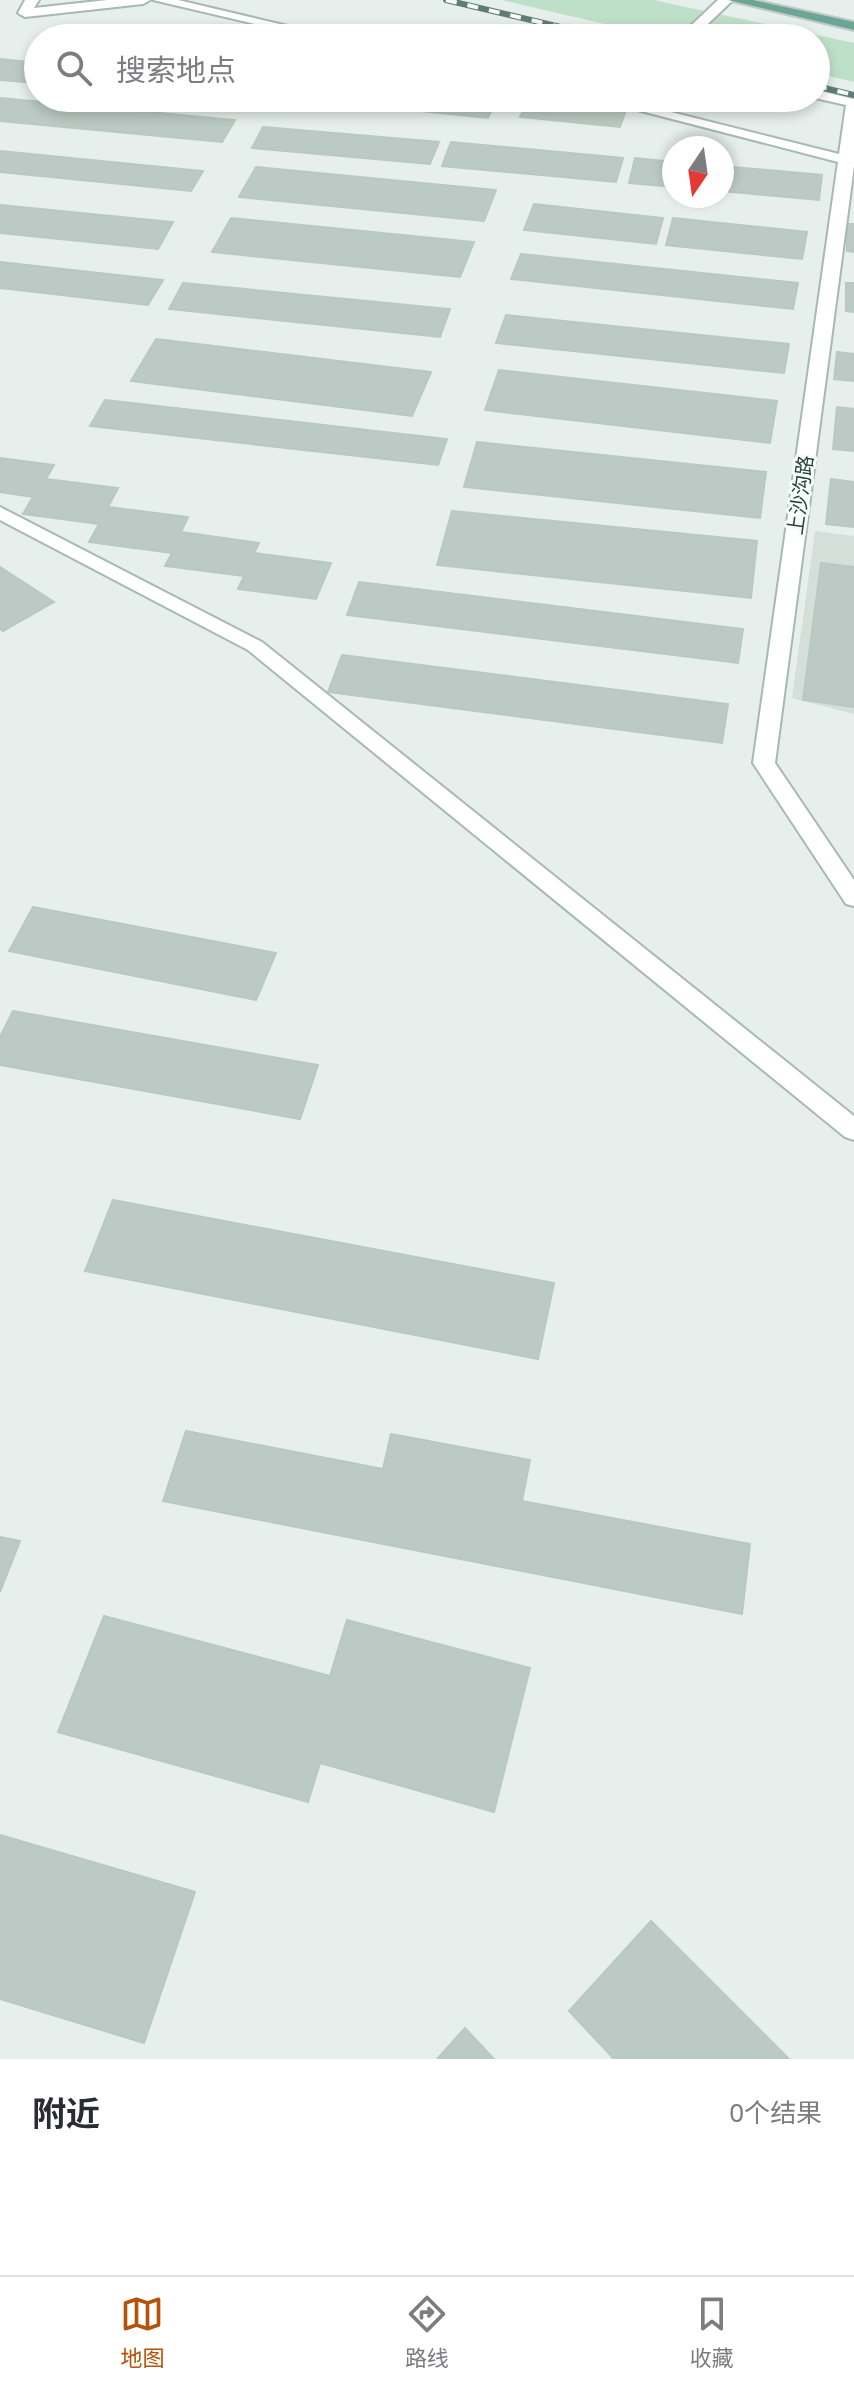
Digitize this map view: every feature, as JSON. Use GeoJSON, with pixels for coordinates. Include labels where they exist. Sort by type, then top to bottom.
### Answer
{"type":"FeatureCollection","features":[{"type":"Feature","properties":{"kind":"main road"},"geometry":{"type":"LineString","coordinates":[[735,0],[854,26]]}},
{"type":"Feature","properties":{"kind":"lane"},"geometry":{"type":"LineString","coordinates":[[32,0],[25,13],[143,0]]}},
{"type":"Feature","properties":{"kind":"lane"},"geometry":{"type":"LineString","coordinates":[[160,0],[269,24]]}},
{"type":"Feature","properties":{"kind":"lane"},"geometry":{"type":"LineString","coordinates":[[700,24],[726,0]]}},
{"type":"Feature","properties":{"kind":"lane","name":"上沙沟路"},"geometry":{"type":"LineString","coordinates":[[830,97],[853,103],[850,161],[764,763],[854,898]]}},
{"type":"Feature","properties":{"kind":"lane"},"geometry":{"type":"LineString","coordinates":[[654,112],[850,161]]}},
{"type":"Feature","properties":{"kind":"lane"},"geometry":{"type":"LineString","coordinates":[[0,513],[255,646],[854,1130]]}},
{"type":"Feature","properties":{"kind":"shaded area"},"geometry":{"type":"Polygon","coordinates":[[[815,531],[854,536],[854,714],[792,698],[815,531]]]}},
{"type":"Feature","properties":{"kind":"green space"},"geometry":{"type":"Polygon","coordinates":[[[501,0],[653,0],[765,24],[605,24],[501,0]]]}},
{"type":"Feature","properties":{"kind":"green space"},"geometry":{"type":"Polygon","coordinates":[[[830,38],[854,43],[854,82],[830,76],[830,38]]]}},
{"type":"Feature","properties":{"kind":"building"},"geometry":{"type":"Polygon","coordinates":[[[0,59],[24,62],[24,82],[0,80],[0,59]]]}},
{"type":"Feature","properties":{"kind":"building"},"geometry":{"type":"Polygon","coordinates":[[[0,98],[24,100],[24,112],[150,112],[235,120],[222,142],[0,121],[0,98]]]}},
{"type":"Feature","properties":{"kind":"building"},"geometry":{"type":"Polygon","coordinates":[[[430,112],[491,112],[488,118],[430,112]]]}},
{"type":"Feature","properties":{"kind":"building"},"geometry":{"type":"Polygon","coordinates":[[[522,112],[625,112],[620,127],[520,117],[522,112]]]}},
{"type":"Feature","properties":{"kind":"building"},"geometry":{"type":"Polygon","coordinates":[[[263,127],[439,142],[430,164],[252,148],[263,127]]]}},
{"type":"Feature","properties":{"kind":"building"},"geometry":{"type":"Polygon","coordinates":[[[451,142],[623,158],[616,182],[442,166],[451,142]]]}},
{"type":"Feature","properties":{"kind":"building"},"geometry":{"type":"Polygon","coordinates":[[[0,151],[203,171],[191,191],[0,172],[0,151]]]}},
{"type":"Feature","properties":{"kind":"building"},"geometry":{"type":"Polygon","coordinates":[[[635,158],[662,161],[662,186],[629,183],[635,158]]]}},
{"type":"Feature","properties":{"kind":"building"},"geometry":{"type":"Polygon","coordinates":[[[256,167],[496,190],[484,221],[239,197],[256,167]]]}},
{"type":"Feature","properties":{"kind":"building"},"geometry":{"type":"Polygon","coordinates":[[[734,167],[822,175],[819,200],[734,192],[734,167]]]}},
{"type":"Feature","properties":{"kind":"building"},"geometry":{"type":"Polygon","coordinates":[[[534,204],[663,218],[656,244],[524,230],[534,204]]]}},
{"type":"Feature","properties":{"kind":"building"},"geometry":{"type":"Polygon","coordinates":[[[0,205],[173,222],[158,249],[0,233],[0,205]]]}},
{"type":"Feature","properties":{"kind":"building"},"geometry":{"type":"Polygon","coordinates":[[[231,218],[474,242],[460,277],[212,252],[231,218]]]}},
{"type":"Feature","properties":{"kind":"building"},"geometry":{"type":"Polygon","coordinates":[[[673,218],[807,232],[802,259],[666,245],[673,218]]]}},
{"type":"Feature","properties":{"kind":"building"},"geometry":{"type":"Polygon","coordinates":[[[846,224],[854,224],[854,252],[847,251],[846,224]]]}},
{"type":"Feature","properties":{"kind":"building"},"geometry":{"type":"Polygon","coordinates":[[[521,254],[798,283],[793,309],[511,279],[521,254]]]}},
{"type":"Feature","properties":{"kind":"building"},"geometry":{"type":"Polygon","coordinates":[[[0,262],[163,280],[148,305],[0,288],[0,262]]]}},
{"type":"Feature","properties":{"kind":"building"},"geometry":{"type":"Polygon","coordinates":[[[183,283],[450,309],[440,337],[169,309],[183,283]]]}},
{"type":"Feature","properties":{"kind":"building"},"geometry":{"type":"Polygon","coordinates":[[[846,283],[854,283],[854,312],[846,311],[846,283]]]}},
{"type":"Feature","properties":{"kind":"building"},"geometry":{"type":"Polygon","coordinates":[[[506,315],[789,344],[784,373],[496,343],[506,315]]]}},
{"type":"Feature","properties":{"kind":"building"},"geometry":{"type":"Polygon","coordinates":[[[156,339],[431,372],[412,416],[131,381],[156,339]]]}},
{"type":"Feature","properties":{"kind":"building"},"geometry":{"type":"Polygon","coordinates":[[[837,352],[854,354],[854,381],[834,379],[837,352]]]}},
{"type":"Feature","properties":{"kind":"building"},"geometry":{"type":"Polygon","coordinates":[[[499,370],[777,401],[770,443],[485,410],[499,370]]]}},
{"type":"Feature","properties":{"kind":"building"},"geometry":{"type":"Polygon","coordinates":[[[105,400],[447,439],[438,465],[90,426],[105,400]]]}},
{"type":"Feature","properties":{"kind":"building"},"geometry":{"type":"Polygon","coordinates":[[[837,407],[854,409],[854,451],[833,449],[837,407]]]}},
{"type":"Feature","properties":{"kind":"building"},"geometry":{"type":"Polygon","coordinates":[[[477,442],[766,472],[760,518],[464,487],[477,442]]]}},
{"type":"Feature","properties":{"kind":"building"},"geometry":{"type":"Polygon","coordinates":[[[0,458],[54,465],[46,479],[118,488],[108,507],[188,517],[181,532],[259,543],[254,553],[331,563],[316,599],[238,589],[244,576],[165,566],[172,553],[89,542],[99,524],[23,514],[33,497],[0,492],[0,458]]]}},
{"type":"Feature","properties":{"kind":"building"},"geometry":{"type":"Polygon","coordinates":[[[831,479],[854,482],[854,527],[826,524],[831,479]]]}},
{"type":"Feature","properties":{"kind":"building"},"geometry":{"type":"Polygon","coordinates":[[[452,511],[757,541],[751,598],[437,565],[452,511]]]}},
{"type":"Feature","properties":{"kind":"building"},"geometry":{"type":"Polygon","coordinates":[[[821,563],[854,567],[854,707],[803,700],[821,563]]]}},
{"type":"Feature","properties":{"kind":"building"},"geometry":{"type":"Polygon","coordinates":[[[0,567],[54,602],[3,631],[0,629],[0,567]]]}},
{"type":"Feature","properties":{"kind":"building"},"geometry":{"type":"Polygon","coordinates":[[[359,582],[743,629],[738,663],[347,615],[359,582]]]}},
{"type":"Feature","properties":{"kind":"building"},"geometry":{"type":"Polygon","coordinates":[[[342,655],[728,704],[722,743],[328,692],[342,655]]]}},
{"type":"Feature","properties":{"kind":"building"},"geometry":{"type":"Polygon","coordinates":[[[33,907],[276,953],[256,1000],[9,951],[33,907]]]}},
{"type":"Feature","properties":{"kind":"building"},"geometry":{"type":"Polygon","coordinates":[[[13,1011],[318,1065],[300,1119],[0,1065],[0,1037],[13,1011]]]}},
{"type":"Feature","properties":{"kind":"building"},"geometry":{"type":"Polygon","coordinates":[[[113,1200],[554,1283],[538,1359],[85,1271],[113,1200]]]}},
{"type":"Feature","properties":{"kind":"building"},"geometry":{"type":"Polygon","coordinates":[[[186,1431],[383,1469],[391,1434],[530,1460],[522,1501],[750,1544],[742,1614],[163,1501],[186,1431]]]}},
{"type":"Feature","properties":{"kind":"building"},"geometry":{"type":"Polygon","coordinates":[[[0,1537],[20,1541],[0,1592],[0,1537]]]}},
{"type":"Feature","properties":{"kind":"building"},"geometry":{"type":"Polygon","coordinates":[[[104,1616],[330,1676],[347,1620],[530,1668],[494,1812],[320,1763],[308,1802],[58,1732],[104,1616]]]}},
{"type":"Feature","properties":{"kind":"building"},"geometry":{"type":"Polygon","coordinates":[[[0,1835],[195,1892],[144,2043],[0,1999],[0,1835]]]}},
{"type":"Feature","properties":{"kind":"building"},"geometry":{"type":"Polygon","coordinates":[[[651,1921],[789,2059],[614,2059],[569,2011],[651,1921]]]}},
{"type":"Feature","properties":{"kind":"building"},"geometry":{"type":"Polygon","coordinates":[[[465,2028],[494,2059],[437,2059],[465,2028]]]}},
{"type":"Feature","properties":{"kind":"railway"},"geometry":{"type":"LineString","coordinates":[[446,0],[548,24]]}},
{"type":"Feature","properties":{"kind":"railway"},"geometry":{"type":"LineString","coordinates":[[830,89],[854,95]]}}]}
